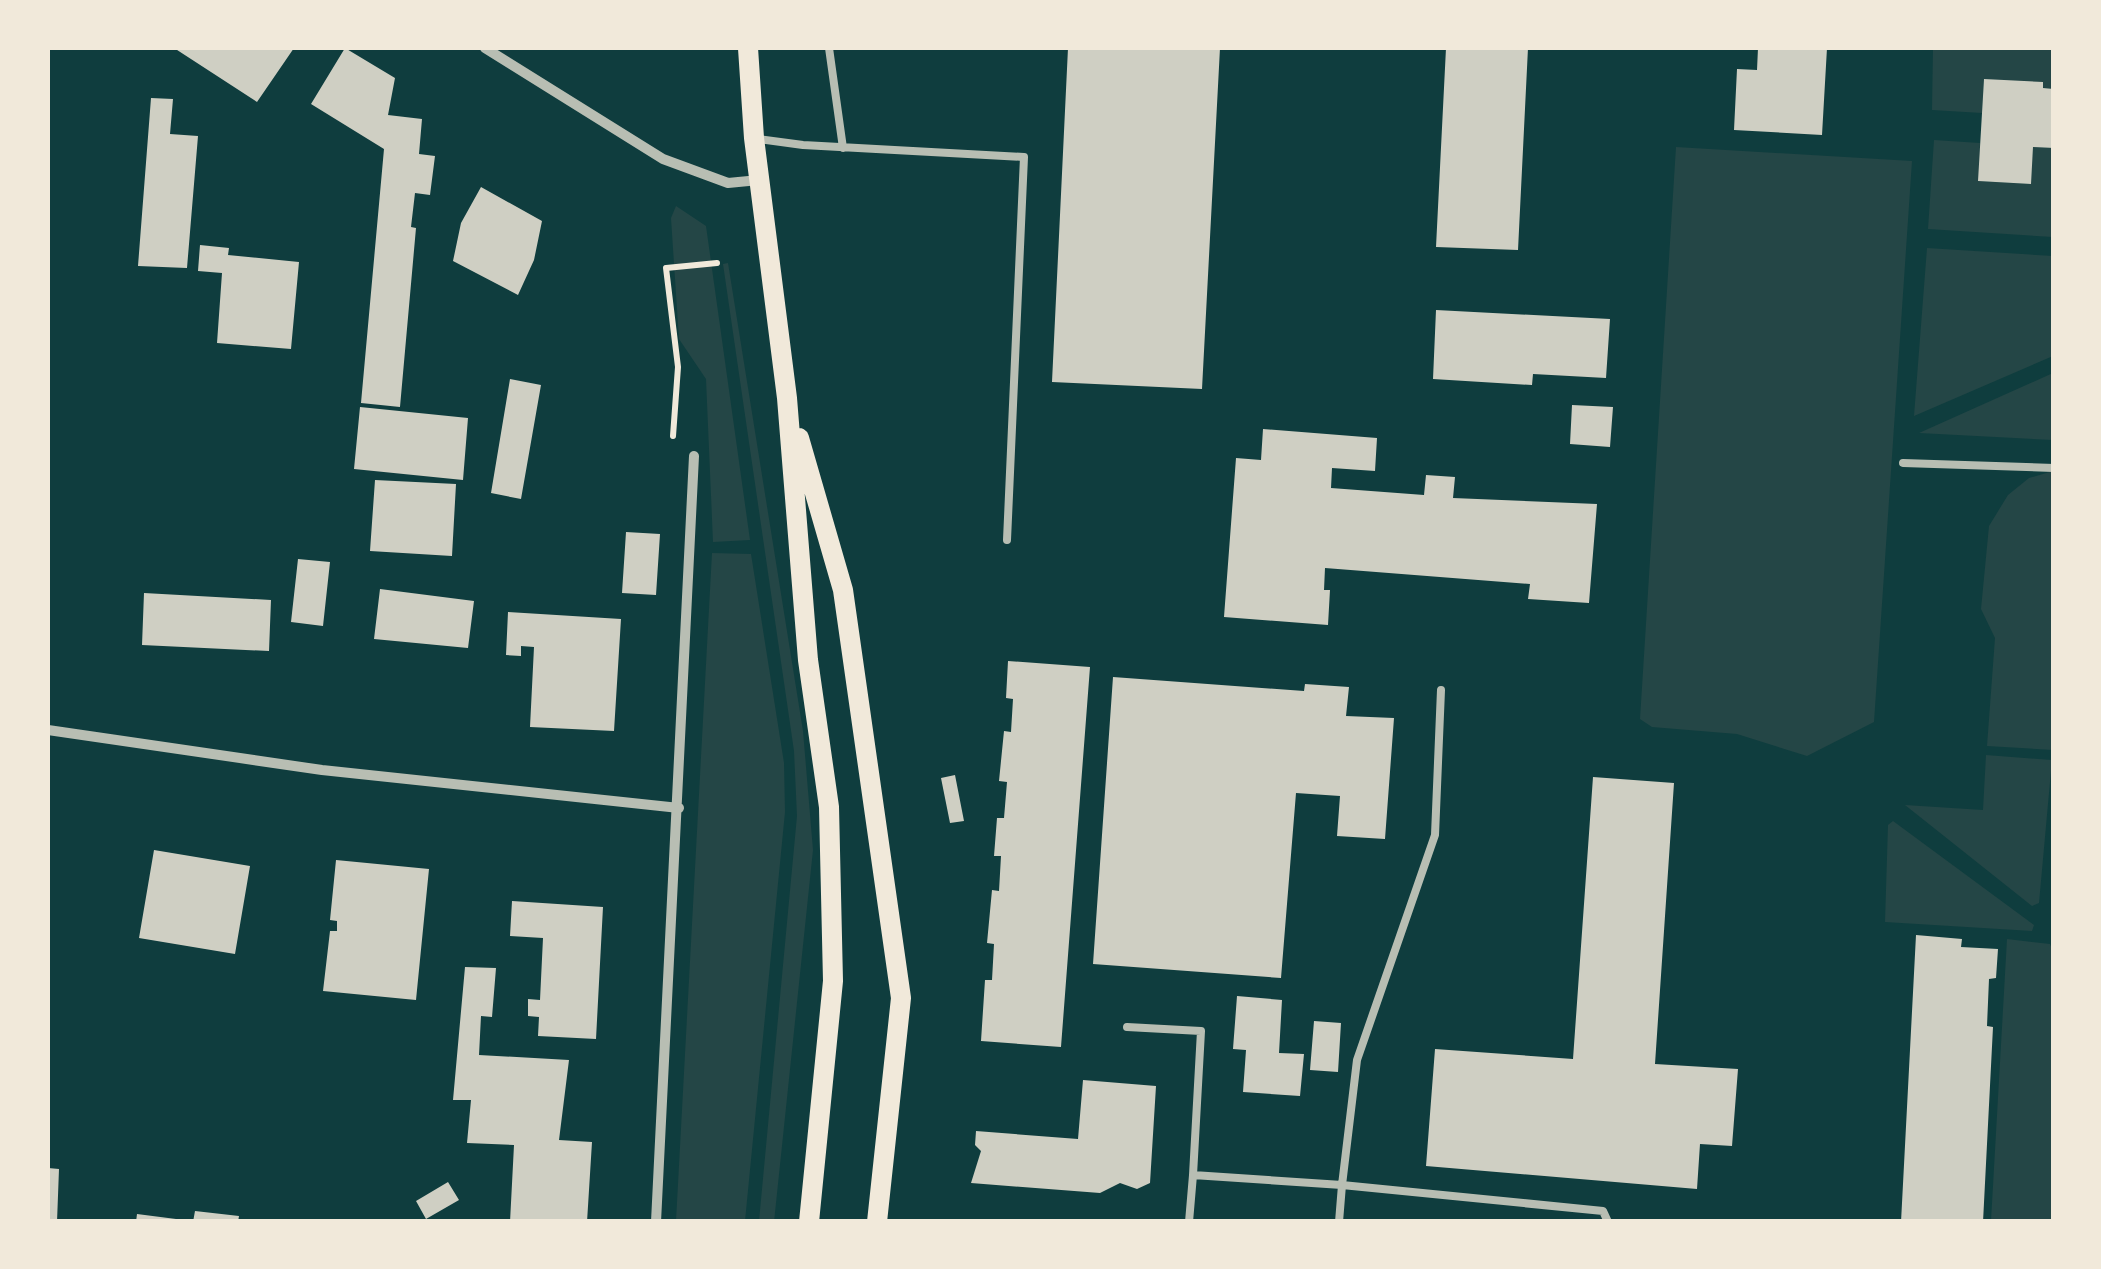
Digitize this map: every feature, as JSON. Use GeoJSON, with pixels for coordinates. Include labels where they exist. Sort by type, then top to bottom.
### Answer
{"type":"FeatureCollection","features":[{"type":"Feature","properties":{"kind":"main road"},"geometry":{"type":"LineString","coordinates":[[748,48],[754,138],[787,398],[808,660],[828,807],[833,982],[808,1222]]}},
{"type":"Feature","properties":{"kind":"main road"},"geometry":{"type":"LineString","coordinates":[[787,398],[843,590],[901,998],[876,1222]]}},
{"type":"Feature","properties":{"kind":"street"},"geometry":{"type":"LineString","coordinates":[[485,48],[663,159],[728,182],[759,180]]}},
{"type":"Feature","properties":{"kind":"street"},"geometry":{"type":"LineString","coordinates":[[656,1222],[694,456]]}},
{"type":"Feature","properties":{"kind":"street"},"geometry":{"type":"LineString","coordinates":[[48,730],[322,770],[679,808]]}},
{"type":"Feature","properties":{"kind":"lane"},"geometry":{"type":"LineString","coordinates":[[828,48],[843,148]]}},
{"type":"Feature","properties":{"kind":"lane"},"geometry":{"type":"LineString","coordinates":[[754,138],[843,148],[1024,157],[1007,540]]}},
{"type":"Feature","properties":{"kind":"lane"},"geometry":{"type":"LineString","coordinates":[[1903,463],[2054,468]]}},
{"type":"Feature","properties":{"kind":"lane"},"geometry":{"type":"LineString","coordinates":[[1340,1222],[1358,1060],[1434,836],[1441,690]]}},
{"type":"Feature","properties":{"kind":"lane"},"geometry":{"type":"LineString","coordinates":[[1127,1026],[1200,1032],[1188,1222]]}},
{"type":"Feature","properties":{"kind":"lane"},"geometry":{"type":"LineString","coordinates":[[1193,1175],[1342,1185],[1602,1211],[1608,1222]]}},
{"type":"Feature","properties":{"kind":"path"},"geometry":{"type":"LineString","coordinates":[[694,456],[672,454],[678,367],[666,268],[717,263]]}},
{"type":"Feature","properties":{"kind":"shaded area"},"geometry":{"type":"Polygon","coordinates":[[[1933,48],[2053,48],[2053,89],[1984,79],[1982,113],[1932,110],[1933,48]]]}},
{"type":"Feature","properties":{"kind":"shaded area"},"geometry":{"type":"Polygon","coordinates":[[[1934,140],[1980,143],[1979,181],[2030,184],[2033,147],[2053,148],[2053,237],[1928,229],[1934,140]]]}},
{"type":"Feature","properties":{"kind":"shaded area"},"geometry":{"type":"Polygon","coordinates":[[[1676,147],[1912,161],[1874,722],[1807,756],[1737,734],[1652,727],[1640,719],[1676,147]]]}},
{"type":"Feature","properties":{"kind":"shaded area"},"geometry":{"type":"Polygon","coordinates":[[[676,206],[706,226],[750,540],[713,542],[706,379],[679,339],[671,218],[676,206]]]}},
{"type":"Feature","properties":{"kind":"shaded area"},"geometry":{"type":"Polygon","coordinates":[[[1927,248],[2053,256],[2053,356],[1914,416],[1927,248]]]}},
{"type":"Feature","properties":{"kind":"shaded area"},"geometry":{"type":"Polygon","coordinates":[[[728,263],[803,731],[813,850],[774,1222],[759,1221],[797,816],[794,751],[723,264],[728,263]]]}},
{"type":"Feature","properties":{"kind":"shaded area"},"geometry":{"type":"Polygon","coordinates":[[[2053,373],[2053,440],[1919,433],[2053,373]]]}},
{"type":"Feature","properties":{"kind":"shaded area"},"geometry":{"type":"Polygon","coordinates":[[[2053,471],[2053,750],[1987,746],[1995,638],[1981,609],[1989,526],[2008,495],[2029,478],[2053,471]]]}},
{"type":"Feature","properties":{"kind":"shaded area"},"geometry":{"type":"Polygon","coordinates":[[[712,553],[751,554],[784,763],[785,812],[745,1221],[676,1221],[712,553]]]}},
{"type":"Feature","properties":{"kind":"shaded area"},"geometry":{"type":"Polygon","coordinates":[[[1986,755],[2052,760],[2039,903],[2032,906],[1905,805],[1983,810],[1986,755]]]}},
{"type":"Feature","properties":{"kind":"shaded area"},"geometry":{"type":"Polygon","coordinates":[[[1893,821],[2034,925],[2032,931],[1885,922],[1888,825],[1893,821]]]}},
{"type":"Feature","properties":{"kind":"shaded area"},"geometry":{"type":"Polygon","coordinates":[[[2007,939],[2050,944],[2053,952],[2053,1221],[1991,1221],[2007,939]]]}},
{"type":"Feature","properties":{"kind":"building"},"geometry":{"type":"Polygon","coordinates":[[[174,48],[294,48],[257,102],[174,48]]]}},
{"type":"Feature","properties":{"kind":"building"},"geometry":{"type":"Polygon","coordinates":[[[345,48],[395,78],[388,115],[422,119],[419,154],[435,156],[430,195],[415,193],[411,227],[416,228],[400,407],[361,403],[384,149],[311,104],[345,48]]]}},
{"type":"Feature","properties":{"kind":"building"},"geometry":{"type":"Polygon","coordinates":[[[1068,48],[1220,48],[1202,389],[1052,382],[1068,48]]]}},
{"type":"Feature","properties":{"kind":"building"},"geometry":{"type":"Polygon","coordinates":[[[1446,48],[1528,48],[1518,250],[1436,247],[1446,48]]]}},
{"type":"Feature","properties":{"kind":"building"},"geometry":{"type":"Polygon","coordinates":[[[1758,48],[1827,48],[1822,135],[1734,130],[1737,69],[1757,70],[1758,48]]]}},
{"type":"Feature","properties":{"kind":"building"},"geometry":{"type":"Polygon","coordinates":[[[1984,79],[2043,82],[2043,88],[2054,89],[2054,148],[2033,147],[2031,184],[1978,181],[1984,79]]]}},
{"type":"Feature","properties":{"kind":"building"},"geometry":{"type":"Polygon","coordinates":[[[151,98],[173,99],[170,134],[198,136],[187,268],[138,266],[151,98]]]}},
{"type":"Feature","properties":{"kind":"building"},"geometry":{"type":"Polygon","coordinates":[[[481,187],[542,221],[534,260],[518,295],[453,261],[461,223],[481,187]]]}},
{"type":"Feature","properties":{"kind":"building"},"geometry":{"type":"Polygon","coordinates":[[[200,245],[229,248],[228,255],[299,262],[291,349],[217,343],[222,273],[198,271],[200,245]]]}},
{"type":"Feature","properties":{"kind":"building"},"geometry":{"type":"Polygon","coordinates":[[[1436,310],[1610,319],[1606,378],[1533,374],[1532,385],[1433,379],[1436,310]]]}},
{"type":"Feature","properties":{"kind":"building"},"geometry":{"type":"Polygon","coordinates":[[[510,379],[541,385],[521,499],[491,493],[510,379]]]}},
{"type":"Feature","properties":{"kind":"building"},"geometry":{"type":"Polygon","coordinates":[[[1572,405],[1613,407],[1610,447],[1570,444],[1572,405]]]}},
{"type":"Feature","properties":{"kind":"building"},"geometry":{"type":"Polygon","coordinates":[[[360,407],[468,418],[463,480],[354,469],[360,407]]]}},
{"type":"Feature","properties":{"kind":"building"},"geometry":{"type":"Polygon","coordinates":[[[1263,429],[1377,438],[1375,471],[1332,468],[1331,488],[1424,495],[1426,475],[1455,477],[1453,498],[1597,504],[1589,603],[1528,599],[1530,584],[1325,568],[1324,590],[1330,590],[1328,625],[1224,617],[1236,458],[1261,460],[1263,429]]]}},
{"type":"Feature","properties":{"kind":"building"},"geometry":{"type":"Polygon","coordinates":[[[375,480],[456,484],[452,556],[370,551],[375,480]]]}},
{"type":"Feature","properties":{"kind":"building"},"geometry":{"type":"Polygon","coordinates":[[[626,532],[660,534],[656,595],[622,593],[626,532]]]}},
{"type":"Feature","properties":{"kind":"building"},"geometry":{"type":"Polygon","coordinates":[[[298,559],[330,562],[323,626],[291,622],[298,559]]]}},
{"type":"Feature","properties":{"kind":"building"},"geometry":{"type":"Polygon","coordinates":[[[380,589],[474,601],[468,648],[374,639],[380,589]]]}},
{"type":"Feature","properties":{"kind":"building"},"geometry":{"type":"Polygon","coordinates":[[[144,593],[271,600],[269,651],[142,645],[144,593]]]}},
{"type":"Feature","properties":{"kind":"building"},"geometry":{"type":"Polygon","coordinates":[[[508,612],[621,619],[614,731],[530,727],[534,647],[521,646],[521,656],[506,655],[508,612]]]}},
{"type":"Feature","properties":{"kind":"building"},"geometry":{"type":"Polygon","coordinates":[[[1008,661],[1090,667],[1061,1047],[981,1041],[985,980],[992,980],[994,944],[987,943],[992,890],[999,891],[1001,856],[994,856],[997,818],[1004,818],[1007,782],[999,781],[1004,731],[1011,732],[1013,699],[1006,698],[1008,661]]]}},
{"type":"Feature","properties":{"kind":"building"},"geometry":{"type":"Polygon","coordinates":[[[1113,677],[1304,691],[1305,684],[1349,687],[1346,716],[1394,718],[1385,839],[1337,836],[1340,796],[1296,793],[1281,978],[1093,964],[1113,677]]]}},
{"type":"Feature","properties":{"kind":"building"},"geometry":{"type":"Polygon","coordinates":[[[955,775],[964,821],[950,823],[941,778],[955,775]]]}},
{"type":"Feature","properties":{"kind":"building"},"geometry":{"type":"Polygon","coordinates":[[[1593,777],[1674,783],[1655,1064],[1738,1069],[1732,1146],[1700,1144],[1697,1189],[1426,1166],[1435,1049],[1573,1059],[1593,777]]]}},
{"type":"Feature","properties":{"kind":"building"},"geometry":{"type":"Polygon","coordinates":[[[154,850],[250,866],[235,954],[139,938],[154,850]]]}},
{"type":"Feature","properties":{"kind":"building"},"geometry":{"type":"Polygon","coordinates":[[[336,860],[429,869],[416,1000],[323,991],[330,931],[337,931],[337,921],[330,920],[336,860]]]}},
{"type":"Feature","properties":{"kind":"building"},"geometry":{"type":"Polygon","coordinates":[[[512,901],[603,907],[596,1039],[538,1036],[539,1017],[528,1016],[528,999],[540,1000],[543,938],[510,936],[512,901]]]}},
{"type":"Feature","properties":{"kind":"building"},"geometry":{"type":"Polygon","coordinates":[[[1916,935],[1962,939],[1961,947],[1998,949],[1996,978],[1989,979],[1987,1026],[1993,1027],[1983,1222],[1901,1222],[1916,935]]]}},
{"type":"Feature","properties":{"kind":"building"},"geometry":{"type":"Polygon","coordinates":[[[465,967],[496,968],[492,1017],[481,1016],[479,1055],[569,1060],[559,1140],[592,1142],[587,1222],[510,1222],[514,1145],[467,1143],[471,1100],[453,1100],[465,967]]]}},
{"type":"Feature","properties":{"kind":"building"},"geometry":{"type":"Polygon","coordinates":[[[1237,996],[1282,1000],[1279,1053],[1304,1054],[1300,1096],[1243,1092],[1246,1050],[1233,1049],[1237,996]]]}},
{"type":"Feature","properties":{"kind":"building"},"geometry":{"type":"Polygon","coordinates":[[[1314,1021],[1341,1023],[1338,1072],[1310,1070],[1314,1021]]]}},
{"type":"Feature","properties":{"kind":"building"},"geometry":{"type":"Polygon","coordinates":[[[1083,1080],[1156,1086],[1150,1183],[1137,1189],[1120,1183],[1100,1193],[971,1183],[981,1151],[975,1145],[976,1131],[1078,1139],[1083,1080]]]}},
{"type":"Feature","properties":{"kind":"building"},"geometry":{"type":"Polygon","coordinates":[[[48,1168],[59,1169],[57,1222],[48,1222],[48,1168]]]}},
{"type":"Feature","properties":{"kind":"building"},"geometry":{"type":"Polygon","coordinates":[[[448,1182],[459,1200],[426,1219],[416,1201],[448,1182]]]}},
{"type":"Feature","properties":{"kind":"building"},"geometry":{"type":"Polygon","coordinates":[[[195,1211],[239,1216],[238,1222],[193,1222],[195,1211]]]}},
{"type":"Feature","properties":{"kind":"building"},"geometry":{"type":"Polygon","coordinates":[[[137,1214],[176,1219],[176,1222],[136,1222],[137,1214]]]}}]}
